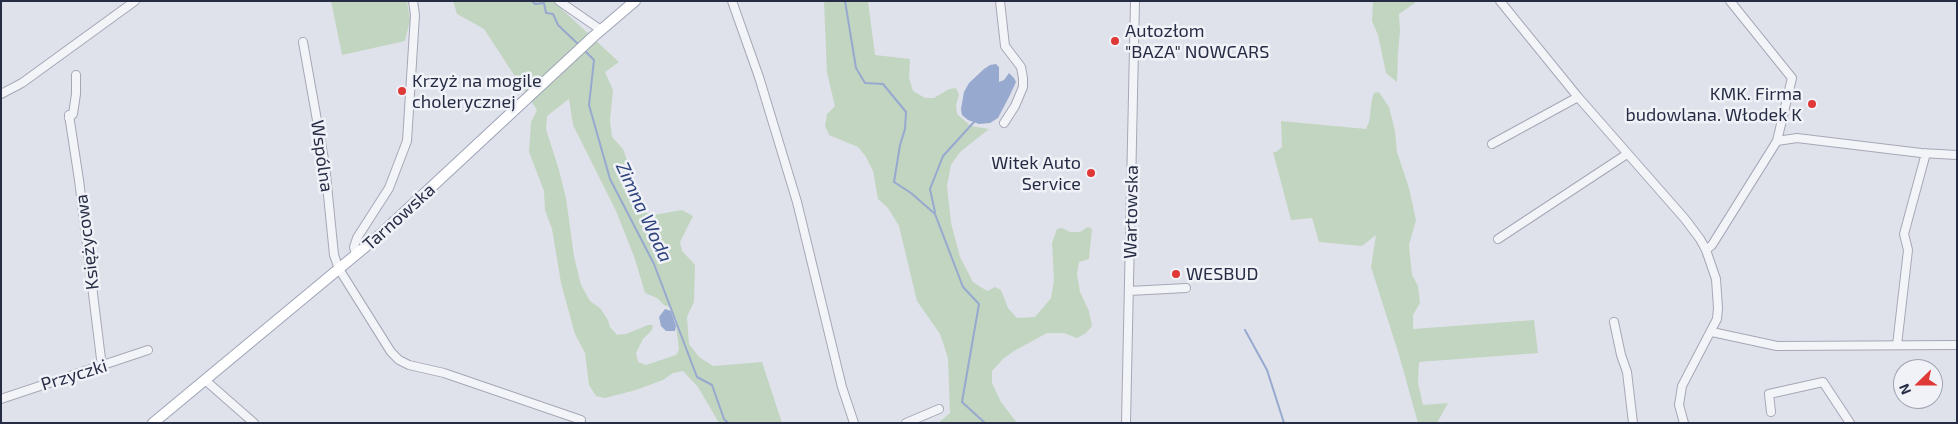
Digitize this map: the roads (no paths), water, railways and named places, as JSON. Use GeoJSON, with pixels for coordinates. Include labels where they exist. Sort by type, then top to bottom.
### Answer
{"type":"FeatureCollection","features":[{"type":"Feature","properties":{"kind":"main road","name":"Tarnowska"},"geometry":{"type":"LineString","coordinates":[[157,422],[356,255],[635,1]]}},
{"type":"Feature","properties":{"kind":"street"},"geometry":{"type":"LineString","coordinates":[[1,94],[22,83],[135,1]]}},
{"type":"Feature","properties":{"kind":"street"},"geometry":{"type":"LineString","coordinates":[[356,255],[354,246],[357,238],[390,188],[408,141],[415,15],[413,1]]}},
{"type":"Feature","properties":{"kind":"street"},"geometry":{"type":"LineString","coordinates":[[559,1],[601,30]]}},
{"type":"Feature","properties":{"kind":"street"},"geometry":{"type":"LineString","coordinates":[[732,1],[759,77],[797,202],[842,387],[854,423]]}},
{"type":"Feature","properties":{"kind":"street"},"geometry":{"type":"LineString","coordinates":[[1000,1],[1005,46],[1021,67],[1023,78],[1023,87],[1015,106],[1004,123]]}},
{"type":"Feature","properties":{"kind":"street","name":"Wartowska"},"geometry":{"type":"LineString","coordinates":[[1126,423],[1135,1]]}},
{"type":"Feature","properties":{"kind":"street"},"geometry":{"type":"LineString","coordinates":[[1500,1],[1578,97],[1684,219],[1706,250],[1716,279],[1718,294],[1717,319],[1712,332],[1682,386],[1679,405],[1684,423]]}},
{"type":"Feature","properties":{"kind":"street"},"geometry":{"type":"LineString","coordinates":[[1706,250],[1712,245],[1777,141],[1792,78],[1735,3]]}},
{"type":"Feature","properties":{"kind":"street","name":"Wspólna"},"geometry":{"type":"LineString","coordinates":[[303,42],[324,165],[334,255],[339,269]]}},
{"type":"Feature","properties":{"kind":"street","name":"Księżycowa"},"geometry":{"type":"LineString","coordinates":[[76,75],[73,114],[69,117],[79,180],[102,367]]}},
{"type":"Feature","properties":{"kind":"street"},"geometry":{"type":"LineString","coordinates":[[1492,144],[1578,97]]}},
{"type":"Feature","properties":{"kind":"street"},"geometry":{"type":"LineString","coordinates":[[1777,141],[1797,138],[1926,153],[1957,154]]}},
{"type":"Feature","properties":{"kind":"street"},"geometry":{"type":"LineString","coordinates":[[1897,345],[1908,250],[1904,234],[1926,153]]}},
{"type":"Feature","properties":{"kind":"street"},"geometry":{"type":"LineString","coordinates":[[1498,239],[1627,154]]}},
{"type":"Feature","properties":{"kind":"street"},"geometry":{"type":"LineString","coordinates":[[339,269],[378,334],[399,360],[409,365],[444,373],[581,420]]}},
{"type":"Feature","properties":{"kind":"street"},"geometry":{"type":"LineString","coordinates":[[1129,291],[1186,288]]}},
{"type":"Feature","properties":{"kind":"street"},"geometry":{"type":"LineString","coordinates":[[1614,322],[1621,355],[1627,372],[1633,423]]}},
{"type":"Feature","properties":{"kind":"street"},"geometry":{"type":"LineString","coordinates":[[1712,332],[1778,346],[1957,345]]}},
{"type":"Feature","properties":{"kind":"street","name":"Przyczki"},"geometry":{"type":"LineString","coordinates":[[1,399],[102,367],[148,350]]}},
{"type":"Feature","properties":{"kind":"street"},"geometry":{"type":"LineString","coordinates":[[205,380],[254,423]]}},
{"type":"Feature","properties":{"kind":"street"},"geometry":{"type":"LineString","coordinates":[[1771,412],[1769,394],[1822,382],[1850,423]]}},
{"type":"Feature","properties":{"kind":"street"},"geometry":{"type":"LineString","coordinates":[[906,423],[939,409]]}},
{"type":"Feature","properties":{"kind":"water"},"geometry":{"type":"Polygon","coordinates":[[[996,64],[999,67],[999,82],[1004,80],[1009,73],[1016,82],[1010,95],[998,118],[990,123],[979,124],[968,120],[962,115],[961,109],[964,92],[969,83],[984,69],[996,64]]]}},
{"type":"Feature","properties":{"kind":"water"},"geometry":{"type":"Polygon","coordinates":[[[665,309],[671,311],[676,326],[675,331],[666,331],[661,326],[659,317],[665,309]]]}},
{"type":"Feature","properties":{"kind":"waterway","name":"Zimna Woda"},"geometry":{"type":"LineString","coordinates":[[532,1],[535,4],[544,3],[546,13],[553,14],[558,25],[578,44]]}},
{"type":"Feature","properties":{"kind":"waterway"},"geometry":{"type":"LineString","coordinates":[[845,1],[856,68],[865,83],[883,84],[906,112],[905,129],[900,145],[894,182],[911,193],[935,214],[963,287],[979,304],[962,402],[985,423]]}},
{"type":"Feature","properties":{"kind":"waterway","name":"Zimna Woda"},"geometry":{"type":"LineString","coordinates":[[583,49],[594,60],[589,105],[610,179],[654,264],[697,377],[712,385],[724,419],[728,423]]}},
{"type":"Feature","properties":{"kind":"waterway"},"geometry":{"type":"LineString","coordinates":[[935,212],[930,189],[943,156],[974,122]]}},
{"type":"Feature","properties":{"kind":"waterway"},"geometry":{"type":"LineString","coordinates":[[1245,330],[1267,370],[1284,423]]}},
{"type":"Feature","properties":{"kind":"place","name":"Autozłom \"BAZA\" NOWCARS"},"geometry":{"type":"Point","coordinates":[1115,41]}},
{"type":"Feature","properties":{"kind":"place","name":"Krzyż na mogile cholerycznej"},"geometry":{"type":"Point","coordinates":[402,91]}},
{"type":"Feature","properties":{"kind":"place","name":"KMK. Firma budowlana. Włodek K"},"geometry":{"type":"Point","coordinates":[1812,104]}},
{"type":"Feature","properties":{"kind":"place","name":"Witek Auto Service"},"geometry":{"type":"Point","coordinates":[1091,173]}},
{"type":"Feature","properties":{"kind":"place","name":"WESBUD"},"geometry":{"type":"Point","coordinates":[1176,274]}}]}
